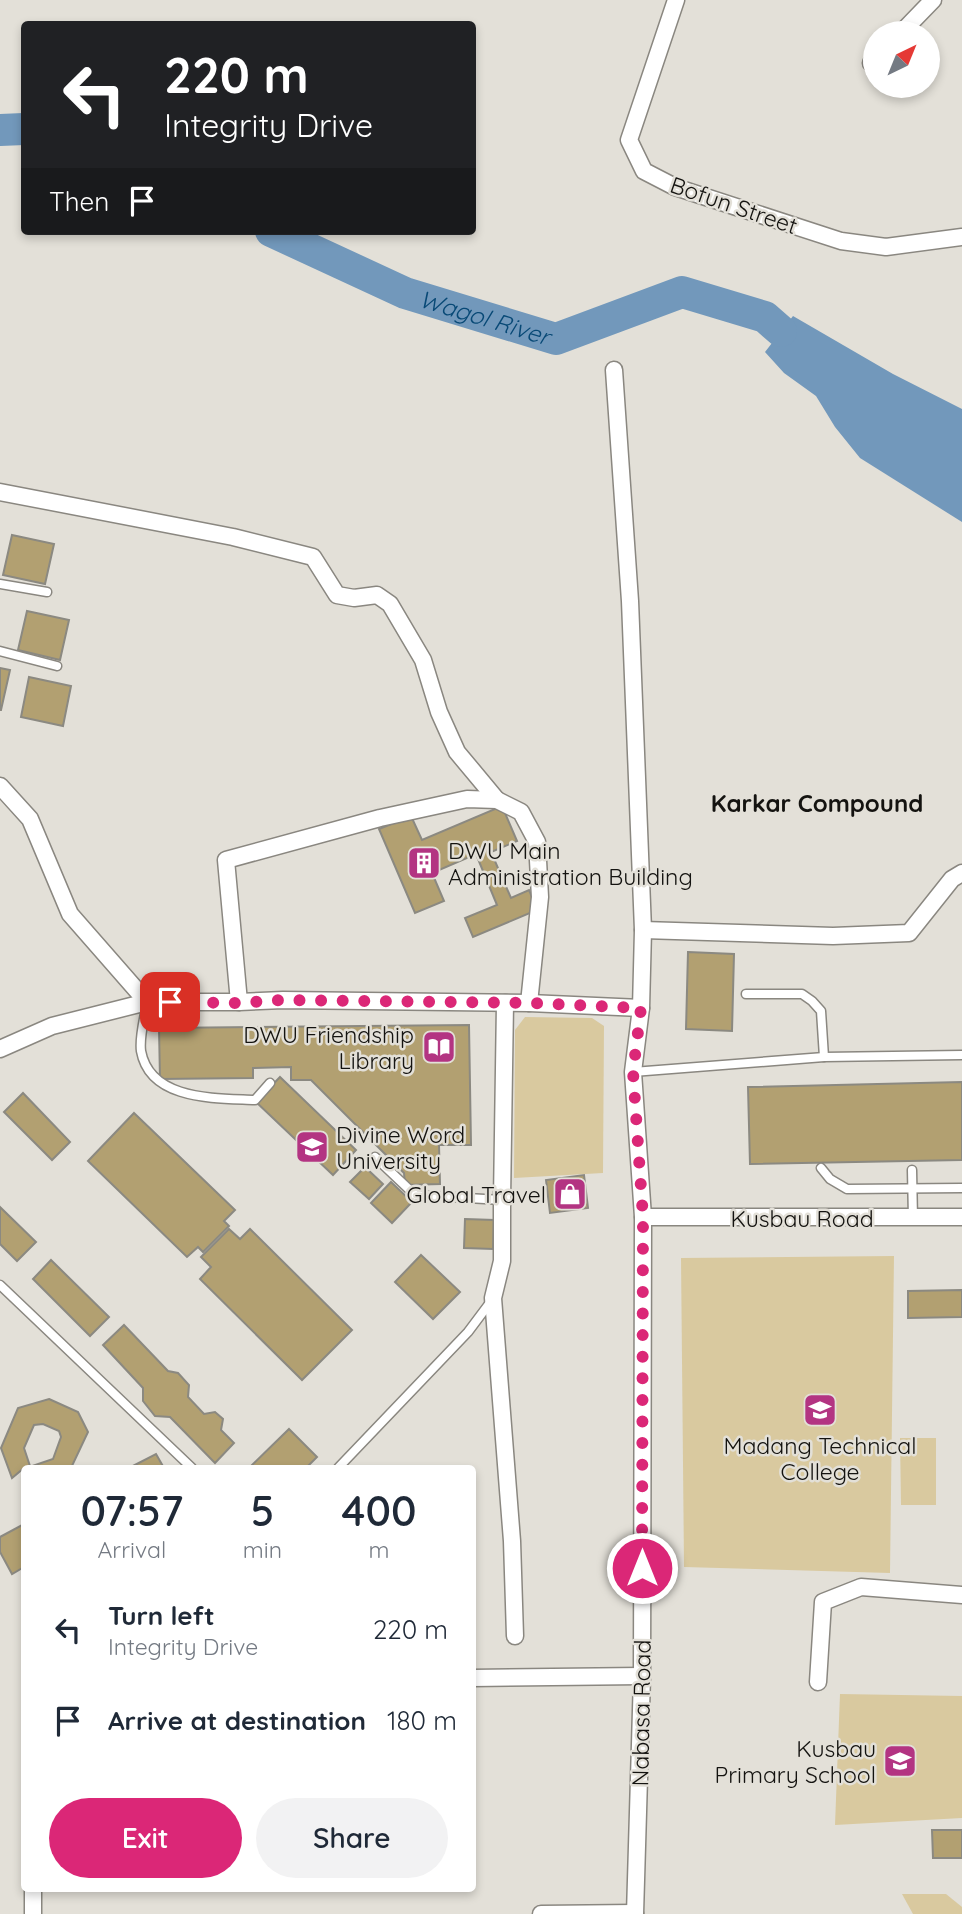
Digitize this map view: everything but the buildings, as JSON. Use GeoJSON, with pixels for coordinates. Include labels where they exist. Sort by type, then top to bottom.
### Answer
{"type":"FeatureCollection","features":[{"type":"Feature","properties":{"kind":"street","name":"Bofun Street"},"geometry":{"type":"LineString","coordinates":[[676,0],[629,140],[644,171],[675,187],[841,241],[886,247],[962,237]]}},
{"type":"Feature","properties":{"kind":"street"},"geometry":{"type":"LineString","coordinates":[[913,21],[933,0]]}},
{"type":"Feature","properties":{"kind":"street","name":"Nabasa Road"},"geometry":{"type":"LineString","coordinates":[[614,370],[630,601],[643,930],[641,1008],[633,1072],[643,1217],[642,1676],[635,1913]]}},
{"type":"Feature","properties":{"kind":"street"},"geometry":{"type":"LineString","coordinates":[[0,492],[233,537],[313,557],[337,595],[354,598],[377,595],[390,604],[423,660],[439,712],[457,752],[497,800],[521,812],[537,842],[540,897],[529,1003]]}},
{"type":"Feature","properties":{"kind":"street"},"geometry":{"type":"LineString","coordinates":[[0,786],[30,819],[71,914],[147,1002]]}},
{"type":"Feature","properties":{"kind":"street"},"geometry":{"type":"LineString","coordinates":[[239,1003],[226,860],[380,818],[467,799],[497,800]]}},
{"type":"Feature","properties":{"kind":"street"},"geometry":{"type":"LineString","coordinates":[[643,930],[833,936],[909,933],[952,878],[962,873]]}},
{"type":"Feature","properties":{"kind":"street"},"geometry":{"type":"LineString","coordinates":[[0,1049],[52,1026],[147,1002],[239,1003],[283,1000],[529,1003],[641,1008]]}},
{"type":"Feature","properties":{"kind":"street"},"geometry":{"type":"LineString","coordinates":[[505,1003],[502,1261],[493,1298],[512,1541],[515,1636]]}},
{"type":"Feature","properties":{"kind":"street","name":"Kusbau Road"},"geometry":{"type":"LineString","coordinates":[[643,1217],[962,1217]]}},
{"type":"Feature","properties":{"kind":"street"},"geometry":{"type":"LineString","coordinates":[[818,1682],[824,1602],[861,1587],[962,1595]]}},
{"type":"Feature","properties":{"kind":"street"},"geometry":{"type":"LineString","coordinates":[[476,1678],[642,1676]]}},
{"type":"Feature","properties":{"kind":"street"},"geometry":{"type":"LineString","coordinates":[[33,1892],[33,1914]]}},
{"type":"Feature","properties":{"kind":"street"},"geometry":{"type":"LineString","coordinates":[[541,1914],[635,1913]]}},
{"type":"Feature","properties":{"kind":"lane"},"geometry":{"type":"LineString","coordinates":[[0,584],[47,592]]}},
{"type":"Feature","properties":{"kind":"lane"},"geometry":{"type":"LineString","coordinates":[[0,650],[57,666]]}},
{"type":"Feature","properties":{"kind":"lane"},"geometry":{"type":"LineString","coordinates":[[746,994],[802,994],[812,1001],[821,1011],[824,1057]]}},
{"type":"Feature","properties":{"kind":"lane"},"geometry":{"type":"LineString","coordinates":[[147,1002],[141,1047],[145,1063],[156,1080],[194,1096],[255,1100],[270,1083]]}},
{"type":"Feature","properties":{"kind":"lane"},"geometry":{"type":"LineString","coordinates":[[633,1072],[824,1057],[962,1055]]}},
{"type":"Feature","properties":{"kind":"lane"},"geometry":{"type":"LineString","coordinates":[[375,1157],[415,1195],[502,1200]]}},
{"type":"Feature","properties":{"kind":"lane"},"geometry":{"type":"LineString","coordinates":[[821,1168],[830,1179],[847,1189],[962,1188]]}},
{"type":"Feature","properties":{"kind":"lane"},"geometry":{"type":"LineString","coordinates":[[912,1170],[913,1219]]}},
{"type":"Feature","properties":{"kind":"lane"},"geometry":{"type":"LineString","coordinates":[[0,1285],[189,1465]]}},
{"type":"Feature","properties":{"kind":"lane"},"geometry":{"type":"LineString","coordinates":[[341,1465],[468,1332],[493,1298]]}},
{"type":"Feature","properties":{"kind":"shaded area"},"geometry":{"type":"Polygon","coordinates":[[[525,1017],[592,1018],[604,1026],[603,1173],[514,1178],[515,1030],[525,1017]]]}},
{"type":"Feature","properties":{"kind":"shaded area","name":"Madang Technical College"},"geometry":{"type":"Polygon","coordinates":[[[894,1256],[890,1573],[684,1567],[681,1258],[894,1256]]]}},
{"type":"Feature","properties":{"kind":"shaded area"},"geometry":{"type":"Polygon","coordinates":[[[900,1438],[936,1438],[936,1505],[901,1505],[900,1438]]]}},
{"type":"Feature","properties":{"kind":"shaded area","name":"Kusbau Primary School"},"geometry":{"type":"Polygon","coordinates":[[[840,1694],[962,1696],[962,1818],[835,1825],[840,1694]]]}},
{"type":"Feature","properties":{"kind":"shaded area"},"geometry":{"type":"Polygon","coordinates":[[[902,1894],[946,1894],[962,1907],[962,1914],[913,1914],[902,1894]]]}},
{"type":"Feature","properties":{"kind":"water"},"geometry":{"type":"Polygon","coordinates":[[[793,316],[893,374],[962,409],[962,522],[860,458],[835,427],[816,396],[784,373],[765,352],[793,316]]]}},
{"type":"Feature","properties":{"kind":"waterway","name":"Wagol River"},"geometry":{"type":"LineString","coordinates":[[0,130],[21,129]]}},
{"type":"Feature","properties":{"kind":"waterway","name":"Wagol River"},"geometry":{"type":"LineString","coordinates":[[280,235],[405,293],[556,339],[682,292],[765,317],[781,331]]}},
{"type":"Feature","properties":{"kind":"place","name":"DWU Main Administration Building"},"geometry":{"type":"Point","coordinates":[424,863]}},
{"type":"Feature","properties":{"kind":"place","name":"DWU Friendship Library"},"geometry":{"type":"Point","coordinates":[439,1047]}},
{"type":"Feature","properties":{"kind":"place","name":"Divine Word University"},"geometry":{"type":"Point","coordinates":[312,1147]}},
{"type":"Feature","properties":{"kind":"place","name":"Global Travel"},"geometry":{"type":"Point","coordinates":[570,1194]}},
{"type":"Feature","properties":{"kind":"place","name":"Madang Technical College"},"geometry":{"type":"Point","coordinates":[820,1410]}},
{"type":"Feature","properties":{"kind":"place","name":"Kusbau Primary School"},"geometry":{"type":"Point","coordinates":[900,1761]}},
{"type":"Feature","properties":{"kind":"district","name":"Karkar Compound"},"geometry":{"type":"Point","coordinates":[817,803]}},
{"type":"Feature","properties":{"kind":"route"},"geometry":{"type":"LineString","coordinates":[[170,1002],[239,1003],[283,1000],[529,1003],[641,1008],[633,1072],[643,1217],[642,1568]]}}]}
